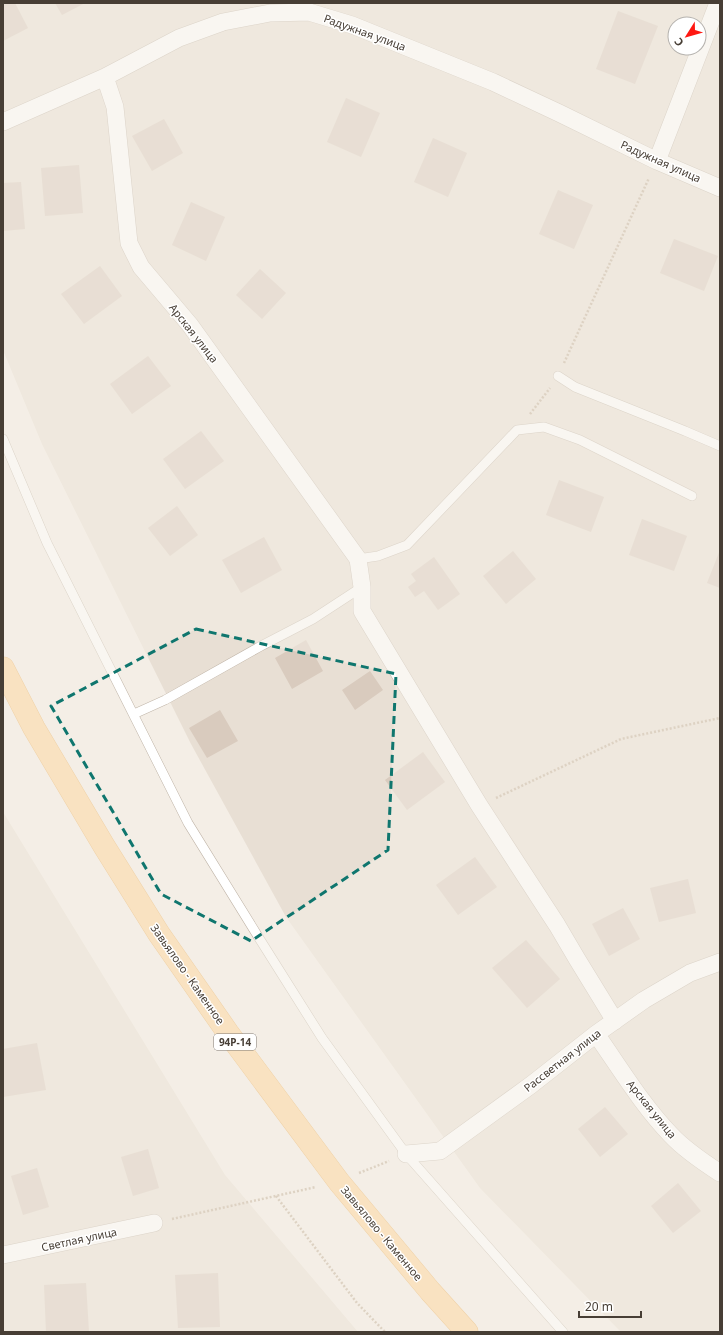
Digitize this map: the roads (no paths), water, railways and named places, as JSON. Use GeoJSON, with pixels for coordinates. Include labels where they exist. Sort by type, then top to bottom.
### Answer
{"type":"FeatureCollection","features":[{"type":"Feature","properties":{"kind":"main road","name":"Завьялово - Каменное"},"geometry":{"type":"LineString","coordinates":[[3,668],[38,735],[104,846],[159,934],[228,1034],[339,1182],[430,1291],[467,1332]]}},
{"type":"Feature","properties":{"kind":"street"},"geometry":{"type":"LineString","coordinates":[[657,161],[718,3]]}},
{"type":"Feature","properties":{"kind":"street","name":"Радужная улица"},"geometry":{"type":"LineString","coordinates":[[3,122],[105,77],[178,38],[258,9],[270,13],[309,12],[352,25],[500,85],[657,161],[720,188]]}},
{"type":"Feature","properties":{"kind":"street","name":"Арская улица"},"geometry":{"type":"LineString","coordinates":[[105,77],[116,107],[129,244],[141,267],[190,326],[358,559]]}},
{"type":"Feature","properties":{"kind":"street"},"geometry":{"type":"LineString","coordinates":[[358,559],[362,587],[362,611],[479,805],[557,925],[580,966],[615,1021]]}},
{"type":"Feature","properties":{"kind":"street","name":"Рассветная улица"},"geometry":{"type":"LineString","coordinates":[[406,1154],[440,1151],[525,1089],[596,1034],[644,1000],[690,973],[720,962]]}},
{"type":"Feature","properties":{"kind":"street","name":"Арская улица"},"geometry":{"type":"LineString","coordinates":[[596,1034],[644,1104],[671,1136],[701,1161],[720,1173]]}},
{"type":"Feature","properties":{"kind":"street","name":"Светлая улица"},"geometry":{"type":"LineString","coordinates":[[3,1255],[154,1223]]}},
{"type":"Feature","properties":{"kind":"lane"},"geometry":{"type":"LineString","coordinates":[[558,376],[575,387],[720,446]]}},
{"type":"Feature","properties":{"kind":"lane"},"geometry":{"type":"LineString","coordinates":[[358,559],[378,556],[407,545],[517,430],[544,427],[580,440],[692,496]]}},
{"type":"Feature","properties":{"kind":"lane"},"geometry":{"type":"LineString","coordinates":[[3,439],[47,543],[188,823],[258,938],[322,1038],[406,1154],[562,1332]]}},
{"type":"Feature","properties":{"kind":"lane"},"geometry":{"type":"LineString","coordinates":[[134,714],[165,700],[261,646],[313,619],[362,587]]}}]}
